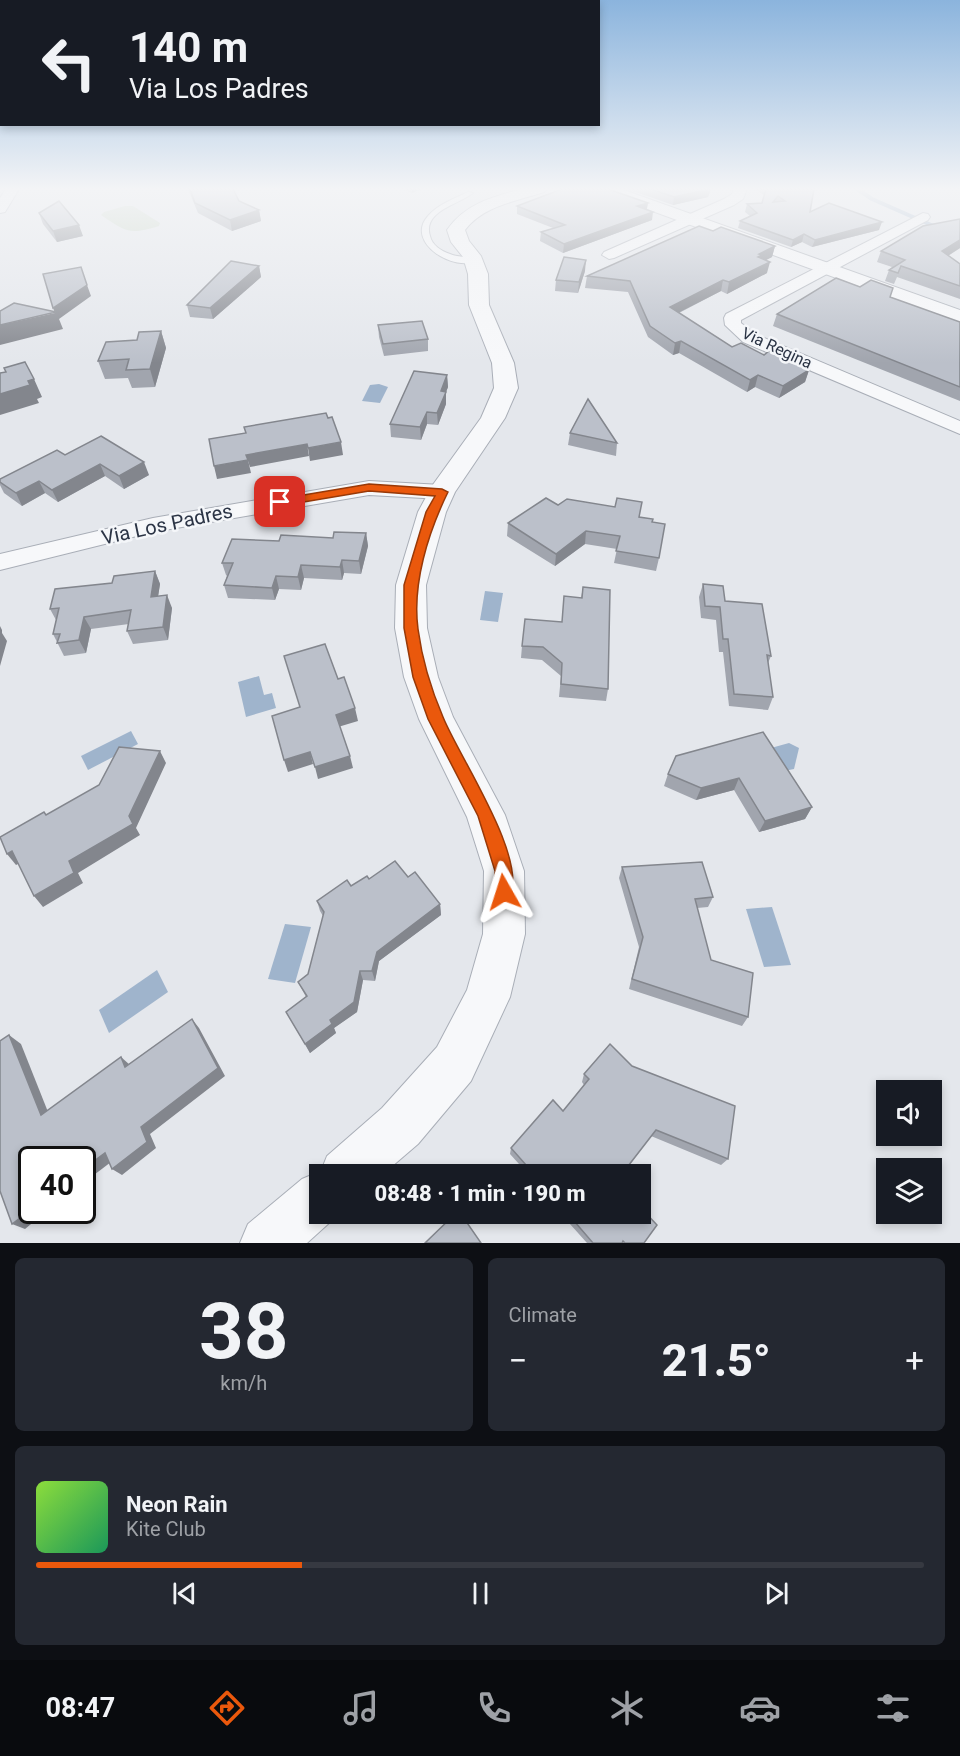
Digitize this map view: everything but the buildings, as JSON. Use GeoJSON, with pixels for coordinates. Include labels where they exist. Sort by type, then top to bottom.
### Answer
{"type":"FeatureCollection","features":[{"type":"Feature","properties":{"kind":"street"},"geometry":{"type":"LineString","coordinates":[[356,1164],[400,1126],[454,1064],[488,998],[504,934],[504,871],[486,815],[436,719],[421,677],[411,628],[411,585],[432,512],[442,492],[494,418],[506,388],[503,363],[479,305],[478,274],[473,260],[464,247]]}},
{"type":"Feature","properties":{"kind":"street"},"geometry":{"type":"LineString","coordinates":[[609,255],[627,247]]}},
{"type":"Feature","properties":{"kind":"street"},"geometry":{"type":"LineString","coordinates":[[768,247],[960,317]]}},
{"type":"Feature","properties":{"kind":"street","name":"Via Regina"},"geometry":{"type":"LineString","coordinates":[[866,247],[732,318],[733,326],[749,338],[960,428]]}},
{"type":"Feature","properties":{"kind":"street","name":"Via Los Padres"},"geometry":{"type":"LineString","coordinates":[[0,562],[153,525],[369,488],[442,492]]}},
{"type":"Feature","properties":{"kind":"street"},"geometry":{"type":"LineString","coordinates":[[267,1243],[309,1207]]}},
{"type":"Feature","properties":{"kind":"lane"},"geometry":{"type":"LineString","coordinates":[[433,247],[444,256],[466,261],[473,260]]}},
{"type":"Feature","properties":{"kind":"water"},"geometry":{"type":"Polygon","coordinates":[[[379,384],[388,387],[380,403],[362,401],[370,385],[379,384]]]}},
{"type":"Feature","properties":{"kind":"water"},"geometry":{"type":"Polygon","coordinates":[[[485,591],[503,593],[498,622],[480,620],[485,591]]]}},
{"type":"Feature","properties":{"kind":"water"},"geometry":{"type":"Polygon","coordinates":[[[259,676],[264,695],[272,693],[276,708],[246,717],[238,682],[259,676]]]}},
{"type":"Feature","properties":{"kind":"water"},"geometry":{"type":"Polygon","coordinates":[[[131,731],[138,744],[88,770],[81,756],[131,731]]]}},
{"type":"Feature","properties":{"kind":"water"},"geometry":{"type":"Polygon","coordinates":[[[789,743],[799,748],[794,769],[784,771],[771,748],[789,743]]]}},
{"type":"Feature","properties":{"kind":"water"},"geometry":{"type":"Polygon","coordinates":[[[772,907],[791,965],[764,967],[746,909],[772,907]]]}},
{"type":"Feature","properties":{"kind":"water"},"geometry":{"type":"Polygon","coordinates":[[[285,924],[311,927],[295,983],[268,979],[285,924]]]}},
{"type":"Feature","properties":{"kind":"water"},"geometry":{"type":"Polygon","coordinates":[[[157,970],[168,992],[109,1033],[99,1010],[157,970]]]}},
{"type":"Feature","properties":{"kind":"route"},"geometry":{"type":"LineString","coordinates":[[280,502],[369,488],[442,492],[432,512],[411,585],[411,628],[421,677],[436,719],[486,815],[504,871],[504,892]]}}]}
